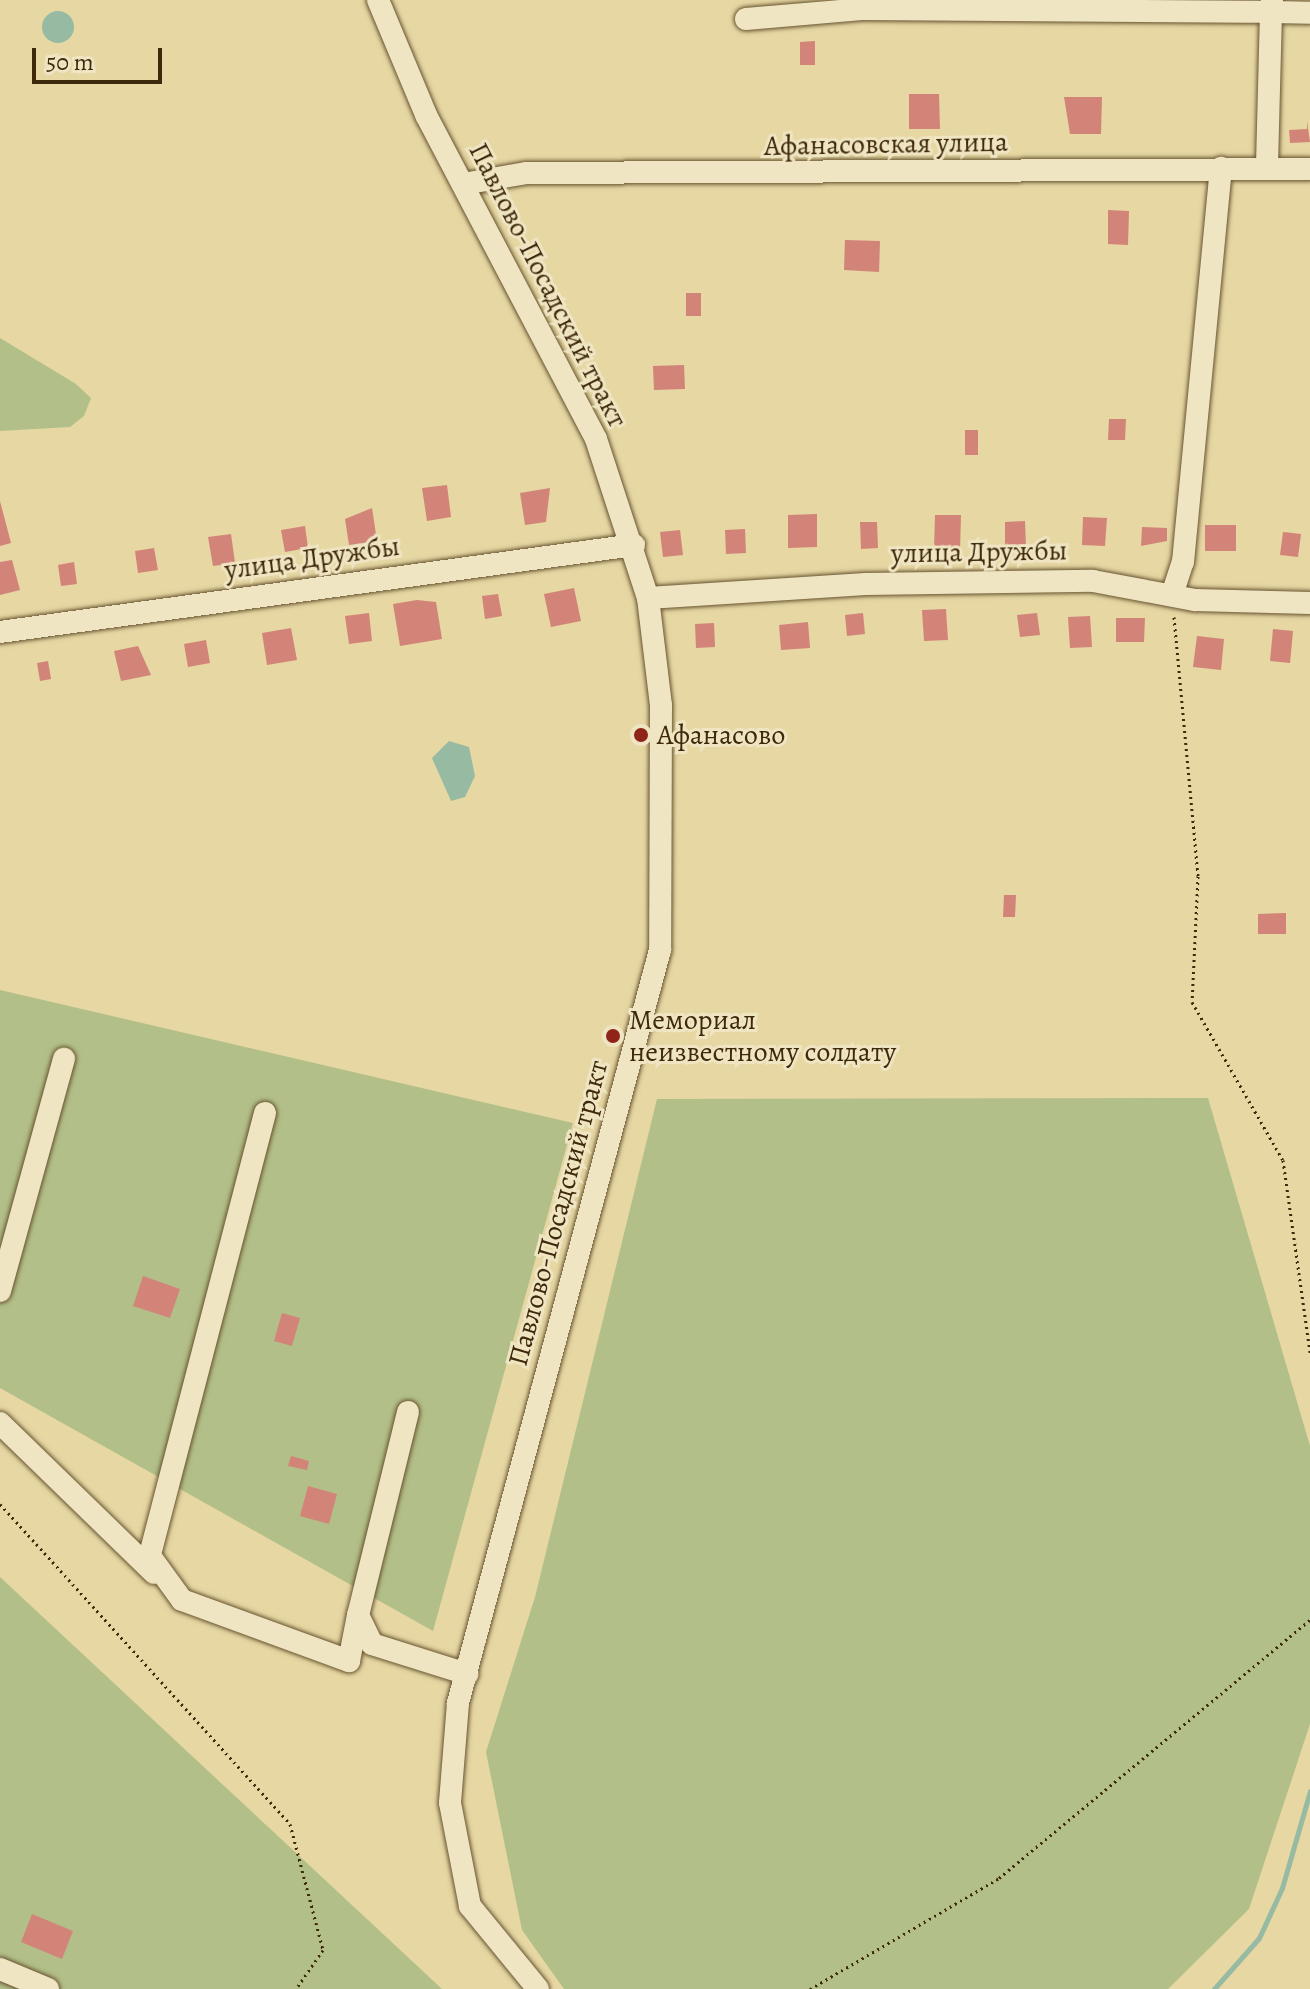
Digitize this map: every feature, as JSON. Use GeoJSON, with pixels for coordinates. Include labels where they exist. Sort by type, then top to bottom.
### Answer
{"type":"FeatureCollection","features":[{"type":"Feature","properties":{"kind":"street","name":"Павлово-Посадский тракт"},"geometry":{"type":"LineString","coordinates":[[378,0],[463,184],[596,439],[634,545],[648,598],[661,705],[660,950],[467,1674],[450,1803],[470,1906],[538,1989]]}},
{"type":"Feature","properties":{"kind":"street"},"geometry":{"type":"LineString","coordinates":[[746,19],[862,9],[1272,6],[1310,13]]}},
{"type":"Feature","properties":{"kind":"street"},"geometry":{"type":"LineString","coordinates":[[1267,169],[1272,6]]}},
{"type":"Feature","properties":{"kind":"street"},"geometry":{"type":"LineString","coordinates":[[1172,595],[1185,547],[1221,168]]}},
{"type":"Feature","properties":{"kind":"street","name":"Афанасовская улица"},"geometry":{"type":"LineString","coordinates":[[463,184],[527,173],[862,176],[1310,169]]}},
{"type":"Feature","properties":{"kind":"street","name":"улица Дружбы"},"geometry":{"type":"LineString","coordinates":[[0,632],[634,545]]}},
{"type":"Feature","properties":{"kind":"street","name":"улица Дружбы"},"geometry":{"type":"LineString","coordinates":[[648,598],[866,584],[1093,581],[1172,595],[1310,603]]}},
{"type":"Feature","properties":{"kind":"street"},"geometry":{"type":"LineString","coordinates":[[0,1291],[64,1059]]}},
{"type":"Feature","properties":{"kind":"street"},"geometry":{"type":"LineString","coordinates":[[182,1600],[150,1556],[265,1113]]}},
{"type":"Feature","properties":{"kind":"street"},"geometry":{"type":"LineString","coordinates":[[0,1423],[182,1600],[349,1661],[408,1412]]}},
{"type":"Feature","properties":{"kind":"street"},"geometry":{"type":"LineString","coordinates":[[358,1615],[372,1644],[467,1674]]}},
{"type":"Feature","properties":{"kind":"street"},"geometry":{"type":"LineString","coordinates":[[0,1969],[48,1989]]}},
{"type":"Feature","properties":{"kind":"path"},"geometry":{"type":"LineString","coordinates":[[1172,595],[1198,876],[1192,1002],[1283,1160],[1310,1353]]}},
{"type":"Feature","properties":{"kind":"path"},"geometry":{"type":"LineString","coordinates":[[0,1504],[290,1824],[323,1950],[296,1989]]}},
{"type":"Feature","properties":{"kind":"path"},"geometry":{"type":"LineString","coordinates":[[810,1989],[999,1878],[1310,1620]]}},
{"type":"Feature","properties":{"kind":"shaded area"},"geometry":{"type":"Polygon","coordinates":[[[58,11],[69,16],[74,27],[69,38],[58,43],[47,38],[42,27],[47,16],[58,11]]]}},
{"type":"Feature","properties":{"kind":"shaded area"},"geometry":{"type":"Polygon","coordinates":[[[0,338],[76,384],[91,398],[84,416],[70,427],[0,431],[0,338]]]}},
{"type":"Feature","properties":{"kind":"shaded area"},"geometry":{"type":"Polygon","coordinates":[[[449,741],[469,747],[475,776],[465,797],[451,801],[432,758],[449,741]]]}},
{"type":"Feature","properties":{"kind":"shaded area"},"geometry":{"type":"Polygon","coordinates":[[[0,990],[573,1123],[433,1631],[0,1388],[0,990]]]}},
{"type":"Feature","properties":{"kind":"shaded area"},"geometry":{"type":"Polygon","coordinates":[[[1208,1098],[1310,1446],[1310,1724],[1249,1909],[1168,1989],[564,1989],[522,1930],[486,1752],[535,1597],[657,1099],[1208,1098]]]}},
{"type":"Feature","properties":{"kind":"shaded area"},"geometry":{"type":"Polygon","coordinates":[[[0,1577],[442,1989],[0,1989],[0,1577]]]}},
{"type":"Feature","properties":{"kind":"building"},"geometry":{"type":"Polygon","coordinates":[[[815,41],[815,65],[800,65],[800,42],[815,41]]]}},
{"type":"Feature","properties":{"kind":"building"},"geometry":{"type":"Polygon","coordinates":[[[909,94],[939,94],[940,129],[909,129],[909,94]]]}},
{"type":"Feature","properties":{"kind":"building"},"geometry":{"type":"Polygon","coordinates":[[[1064,97],[1102,97],[1101,134],[1070,134],[1064,97]]]}},
{"type":"Feature","properties":{"kind":"building"},"geometry":{"type":"Polygon","coordinates":[[[1307,121],[1310,142],[1290,143],[1289,130],[1307,129],[1307,121]]]}},
{"type":"Feature","properties":{"kind":"building"},"geometry":{"type":"Polygon","coordinates":[[[1108,210],[1129,211],[1128,245],[1108,244],[1108,210]]]}},
{"type":"Feature","properties":{"kind":"building"},"geometry":{"type":"Polygon","coordinates":[[[845,240],[880,241],[879,272],[844,270],[845,240]]]}},
{"type":"Feature","properties":{"kind":"building"},"geometry":{"type":"Polygon","coordinates":[[[686,293],[701,293],[701,316],[686,316],[686,293]]]}},
{"type":"Feature","properties":{"kind":"building"},"geometry":{"type":"Polygon","coordinates":[[[684,365],[685,389],[654,390],[653,366],[684,365]]]}},
{"type":"Feature","properties":{"kind":"building"},"geometry":{"type":"Polygon","coordinates":[[[1109,419],[1126,419],[1125,440],[1108,440],[1109,419]]]}},
{"type":"Feature","properties":{"kind":"building"},"geometry":{"type":"Polygon","coordinates":[[[965,430],[978,430],[978,455],[965,455],[965,430]]]}},
{"type":"Feature","properties":{"kind":"building"},"geometry":{"type":"Polygon","coordinates":[[[447,485],[451,517],[427,521],[422,488],[447,485]]]}},
{"type":"Feature","properties":{"kind":"building"},"geometry":{"type":"Polygon","coordinates":[[[550,488],[546,522],[525,525],[520,493],[550,488]]]}},
{"type":"Feature","properties":{"kind":"building"},"geometry":{"type":"Polygon","coordinates":[[[0,501],[11,543],[0,546],[0,501]]]}},
{"type":"Feature","properties":{"kind":"building"},"geometry":{"type":"Polygon","coordinates":[[[372,508],[377,541],[349,545],[345,519],[372,508]]]}},
{"type":"Feature","properties":{"kind":"building"},"geometry":{"type":"Polygon","coordinates":[[[817,514],[817,547],[788,548],[788,515],[817,514]]]}},
{"type":"Feature","properties":{"kind":"building"},"geometry":{"type":"Polygon","coordinates":[[[935,515],[961,515],[960,551],[934,550],[935,515]]]}},
{"type":"Feature","properties":{"kind":"building"},"geometry":{"type":"Polygon","coordinates":[[[1083,517],[1107,518],[1105,546],[1082,545],[1083,517]]]}},
{"type":"Feature","properties":{"kind":"building"},"geometry":{"type":"Polygon","coordinates":[[[1025,521],[1026,547],[1005,547],[1005,522],[1025,521]]]}},
{"type":"Feature","properties":{"kind":"building"},"geometry":{"type":"Polygon","coordinates":[[[860,522],[877,522],[878,548],[861,549],[860,522]]]}},
{"type":"Feature","properties":{"kind":"building"},"geometry":{"type":"Polygon","coordinates":[[[1205,525],[1236,525],[1236,551],[1205,551],[1205,525]]]}},
{"type":"Feature","properties":{"kind":"building"},"geometry":{"type":"Polygon","coordinates":[[[305,526],[308,548],[285,552],[281,530],[305,526]]]}},
{"type":"Feature","properties":{"kind":"building"},"geometry":{"type":"Polygon","coordinates":[[[1142,527],[1167,528],[1167,541],[1141,546],[1142,527]]]}},
{"type":"Feature","properties":{"kind":"building"},"geometry":{"type":"Polygon","coordinates":[[[745,529],[746,553],[726,554],[725,530],[745,529]]]}},
{"type":"Feature","properties":{"kind":"building"},"geometry":{"type":"Polygon","coordinates":[[[680,530],[683,555],[663,557],[660,532],[680,530]]]}},
{"type":"Feature","properties":{"kind":"building"},"geometry":{"type":"Polygon","coordinates":[[[1283,532],[1301,534],[1298,557],[1280,555],[1283,532]]]}},
{"type":"Feature","properties":{"kind":"building"},"geometry":{"type":"Polygon","coordinates":[[[231,534],[235,563],[213,566],[208,537],[231,534]]]}},
{"type":"Feature","properties":{"kind":"building"},"geometry":{"type":"Polygon","coordinates":[[[154,548],[158,570],[138,573],[135,551],[154,548]]]}},
{"type":"Feature","properties":{"kind":"building"},"geometry":{"type":"Polygon","coordinates":[[[12,560],[20,590],[0,595],[0,562],[12,560]]]}},
{"type":"Feature","properties":{"kind":"building"},"geometry":{"type":"Polygon","coordinates":[[[74,562],[77,584],[61,586],[58,565],[74,562]]]}},
{"type":"Feature","properties":{"kind":"building"},"geometry":{"type":"Polygon","coordinates":[[[574,588],[581,621],[551,627],[544,594],[574,588]]]}},
{"type":"Feature","properties":{"kind":"building"},"geometry":{"type":"Polygon","coordinates":[[[498,594],[502,616],[485,619],[482,596],[498,594]]]}},
{"type":"Feature","properties":{"kind":"building"},"geometry":{"type":"Polygon","coordinates":[[[417,600],[436,602],[442,639],[400,646],[393,604],[417,600]]]}},
{"type":"Feature","properties":{"kind":"building"},"geometry":{"type":"Polygon","coordinates":[[[946,609],[948,640],[924,641],[922,610],[946,609]]]}},
{"type":"Feature","properties":{"kind":"building"},"geometry":{"type":"Polygon","coordinates":[[[369,613],[372,641],[349,644],[345,616],[369,613]]]}},
{"type":"Feature","properties":{"kind":"building"},"geometry":{"type":"Polygon","coordinates":[[[863,613],[865,634],[847,636],[845,615],[863,613]]]}},
{"type":"Feature","properties":{"kind":"building"},"geometry":{"type":"Polygon","coordinates":[[[1037,613],[1040,635],[1020,637],[1017,615],[1037,613]]]}},
{"type":"Feature","properties":{"kind":"building"},"geometry":{"type":"Polygon","coordinates":[[[1090,616],[1092,647],[1070,648],[1068,617],[1090,616]]]}},
{"type":"Feature","properties":{"kind":"building"},"geometry":{"type":"Polygon","coordinates":[[[1116,618],[1145,618],[1144,642],[1116,642],[1116,618]]]}},
{"type":"Feature","properties":{"kind":"building"},"geometry":{"type":"Polygon","coordinates":[[[808,622],[810,648],[781,650],[779,625],[808,622]]]}},
{"type":"Feature","properties":{"kind":"building"},"geometry":{"type":"Polygon","coordinates":[[[714,623],[715,647],[696,648],[695,624],[714,623]]]}},
{"type":"Feature","properties":{"kind":"building"},"geometry":{"type":"Polygon","coordinates":[[[291,628],[297,660],[267,665],[262,633],[291,628]]]}},
{"type":"Feature","properties":{"kind":"building"},"geometry":{"type":"Polygon","coordinates":[[[1273,629],[1293,631],[1290,663],[1270,661],[1273,629]]]}},
{"type":"Feature","properties":{"kind":"building"},"geometry":{"type":"Polygon","coordinates":[[[1197,636],[1224,639],[1221,670],[1193,667],[1197,636]]]}},
{"type":"Feature","properties":{"kind":"building"},"geometry":{"type":"Polygon","coordinates":[[[206,640],[210,663],[188,667],[184,644],[206,640]]]}},
{"type":"Feature","properties":{"kind":"building"},"geometry":{"type":"Polygon","coordinates":[[[138,646],[151,675],[121,681],[114,651],[138,646]]]}},
{"type":"Feature","properties":{"kind":"building"},"geometry":{"type":"Polygon","coordinates":[[[48,661],[51,679],[40,681],[37,663],[48,661]]]}},
{"type":"Feature","properties":{"kind":"building"},"geometry":{"type":"Polygon","coordinates":[[[1004,895],[1016,895],[1015,917],[1003,917],[1004,895]]]}},
{"type":"Feature","properties":{"kind":"building"},"geometry":{"type":"Polygon","coordinates":[[[1286,913],[1286,934],[1258,934],[1258,914],[1286,913]]]}},
{"type":"Feature","properties":{"kind":"building"},"geometry":{"type":"Polygon","coordinates":[[[143,1276],[180,1289],[170,1318],[133,1306],[143,1276]]]}},
{"type":"Feature","properties":{"kind":"building"},"geometry":{"type":"Polygon","coordinates":[[[282,1313],[300,1318],[292,1346],[274,1341],[282,1313]]]}},
{"type":"Feature","properties":{"kind":"building"},"geometry":{"type":"Polygon","coordinates":[[[291,1456],[309,1461],[307,1470],[288,1466],[291,1456]]]}},
{"type":"Feature","properties":{"kind":"building"},"geometry":{"type":"Polygon","coordinates":[[[308,1486],[337,1494],[329,1524],[300,1516],[308,1486]]]}},
{"type":"Feature","properties":{"kind":"building"},"geometry":{"type":"Polygon","coordinates":[[[32,1914],[73,1931],[62,1959],[21,1942],[32,1914]]]}},
{"type":"Feature","properties":{"kind":"waterway"},"geometry":{"type":"LineString","coordinates":[[1214,1989],[1259,1938],[1282,1888],[1310,1791]]}},
{"type":"Feature","properties":{"kind":"place","name":"Афанасово"},"geometry":{"type":"Point","coordinates":[641,735]}},
{"type":"Feature","properties":{"kind":"place","name":"Мемориал неизвестному солдату"},"geometry":{"type":"Point","coordinates":[613,1036]}}]}
